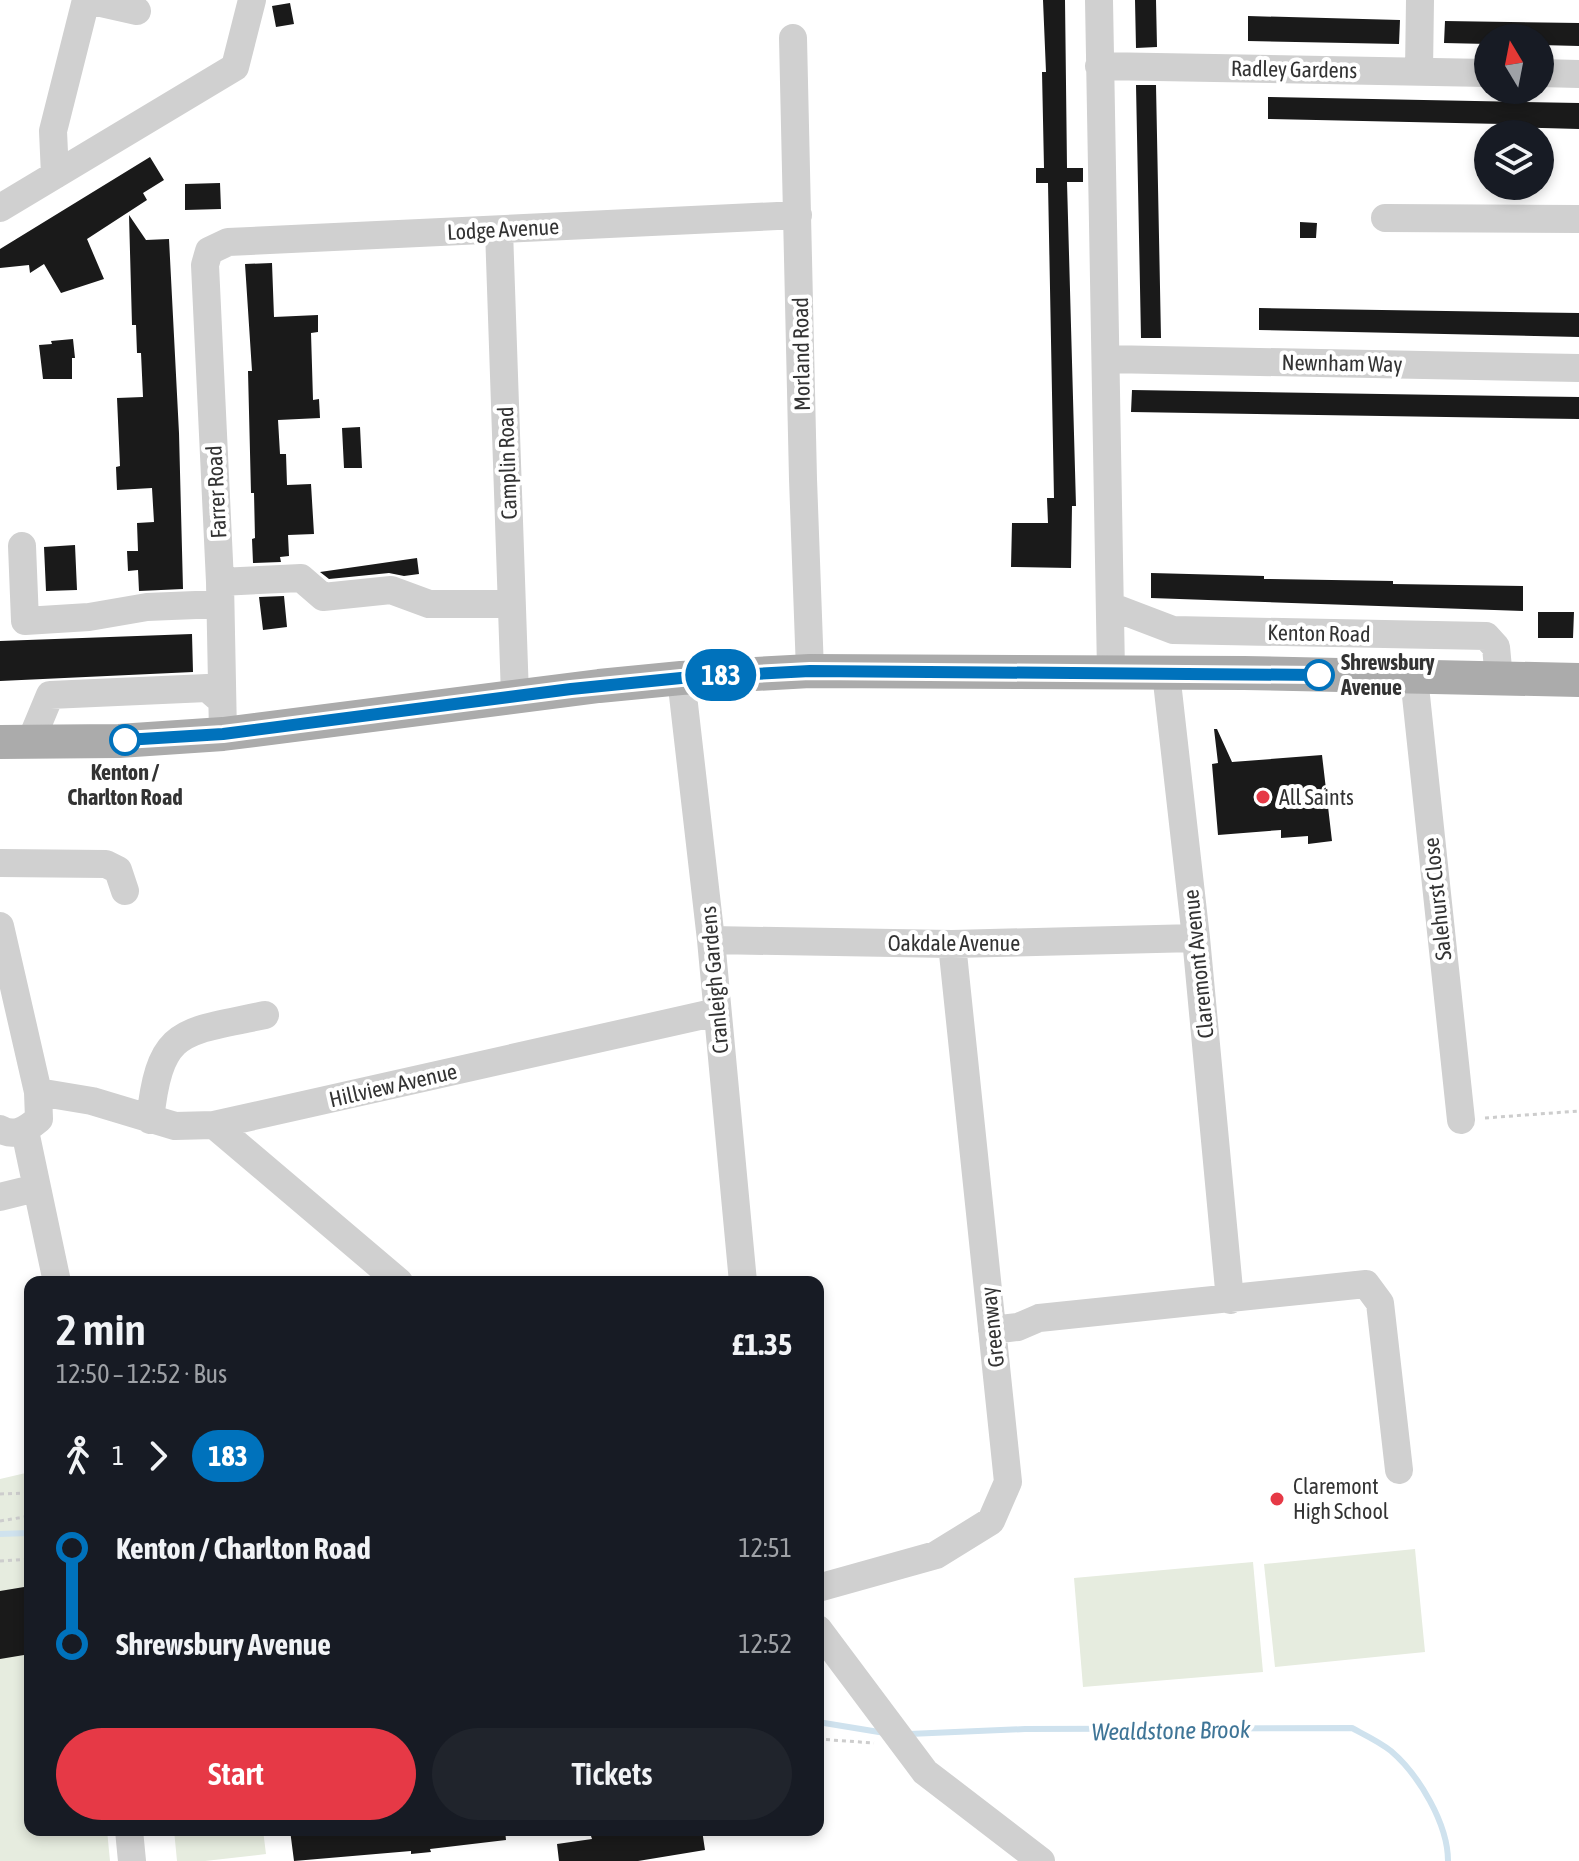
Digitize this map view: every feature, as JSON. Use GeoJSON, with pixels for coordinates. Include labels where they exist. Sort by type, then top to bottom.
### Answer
{"type":"FeatureCollection","features":[{"type":"Feature","properties":{"kind":"main road","name":"Kenton Road"},"geometry":{"type":"LineString","coordinates":[[15,742],[223,734],[681,678],[810,671],[1111,672],[1579,680]]}},
{"type":"Feature","properties":{"kind":"street"},"geometry":{"type":"LineString","coordinates":[[55,175],[53,131],[87,0],[137,11]]}},
{"type":"Feature","properties":{"kind":"street"},"geometry":{"type":"LineString","coordinates":[[0,208],[235,67],[252,0]]}},
{"type":"Feature","properties":{"kind":"street"},"geometry":{"type":"LineString","coordinates":[[1099,0],[1111,672]]}},
{"type":"Feature","properties":{"kind":"street"},"geometry":{"type":"LineString","coordinates":[[1419,71],[1420,0]]}},
{"type":"Feature","properties":{"kind":"street","name":"Morland Road"},"geometry":{"type":"LineString","coordinates":[[793,38],[810,671]]}},
{"type":"Feature","properties":{"kind":"street","name":"Radley Gardens"},"geometry":{"type":"LineString","coordinates":[[1099,66],[1474,73]]}},
{"type":"Feature","properties":{"kind":"street"},"geometry":{"type":"LineString","coordinates":[[1554,73],[1579,74]]}},
{"type":"Feature","properties":{"kind":"street","name":"Lodge Avenue"},"geometry":{"type":"LineString","coordinates":[[209,251],[228,242],[798,215]]}},
{"type":"Feature","properties":{"kind":"street"},"geometry":{"type":"LineString","coordinates":[[1385,218],[1579,219]]}},
{"type":"Feature","properties":{"kind":"street","name":"Camplin Road"},"geometry":{"type":"LineString","coordinates":[[499,230],[515,696]]}},
{"type":"Feature","properties":{"kind":"street","name":"Farrer Road"},"geometry":{"type":"LineString","coordinates":[[209,251],[205,265],[220,593],[223,734]]}},
{"type":"Feature","properties":{"kind":"street","name":"Newnham Way"},"geometry":{"type":"LineString","coordinates":[[1106,359],[1579,368]]}},
{"type":"Feature","properties":{"kind":"street"},"geometry":{"type":"LineString","coordinates":[[22,546],[25,621],[89,617],[301,578],[323,597],[391,590],[429,604],[511,604]]}},
{"type":"Feature","properties":{"kind":"street","name":"Kenton Road"},"geometry":{"type":"LineString","coordinates":[[1110,606],[1173,630],[1486,636],[1496,647],[1499,679]]}},
{"type":"Feature","properties":{"kind":"street","name":"Claremont Avenue"},"geometry":{"type":"LineString","coordinates":[[1166,673],[1181,728],[1196,938],[1230,1300]]}},
{"type":"Feature","properties":{"kind":"street","name":"Salehurst Close"},"geometry":{"type":"LineString","coordinates":[[1414,677],[1461,1120]]}},
{"type":"Feature","properties":{"kind":"street","name":"Cranleigh Gardens"},"geometry":{"type":"LineString","coordinates":[[681,678],[711,940],[742,1276]]}},
{"type":"Feature","properties":{"kind":"street"},"geometry":{"type":"LineString","coordinates":[[15,742],[50,695],[207,688],[222,701]]}},
{"type":"Feature","properties":{"kind":"street"},"geometry":{"type":"LineString","coordinates":[[0,863],[106,864],[118,870],[125,891]]}},
{"type":"Feature","properties":{"kind":"street"},"geometry":{"type":"LineString","coordinates":[[0,926],[36,1188],[56,1276]]}},
{"type":"Feature","properties":{"kind":"street","name":"Oakdale Avenue"},"geometry":{"type":"LineString","coordinates":[[711,940],[952,944],[1196,938]]}},
{"type":"Feature","properties":{"kind":"street","name":"Greenway"},"geometry":{"type":"LineString","coordinates":[[824,1586],[936,1555],[991,1521],[1008,1482],[952,944]]}},
{"type":"Feature","properties":{"kind":"street","name":"Hillview Avenue"},"geometry":{"type":"LineString","coordinates":[[25,1118],[69,1099],[92,1101],[175,1126],[214,1125],[717,1012]]}},
{"type":"Feature","properties":{"kind":"street"},"geometry":{"type":"LineString","coordinates":[[150,1120],[153,1087],[161,1060],[177,1040],[202,1029],[265,1015]]}},
{"type":"Feature","properties":{"kind":"street"},"geometry":{"type":"LineString","coordinates":[[214,1125],[392,1276]]}},
{"type":"Feature","properties":{"kind":"street"},"geometry":{"type":"LineString","coordinates":[[0,1197],[36,1188]]}},
{"type":"Feature","properties":{"kind":"street"},"geometry":{"type":"LineString","coordinates":[[992,1330],[1018,1327],[1039,1318],[1366,1284],[1380,1303],[1399,1470]]}},
{"type":"Feature","properties":{"kind":"street"},"geometry":{"type":"LineString","coordinates":[[824,1637],[925,1772],[1041,1861]]}},
{"type":"Feature","properties":{"kind":"street"},"geometry":{"type":"LineString","coordinates":[[130,1836],[132,1861]]}},
{"type":"Feature","properties":{"kind":"path"},"geometry":{"type":"LineString","coordinates":[[1461,1120],[1579,1111]]}},
{"type":"Feature","properties":{"kind":"path"},"geometry":{"type":"LineString","coordinates":[[0,1494],[24,1493]]}},
{"type":"Feature","properties":{"kind":"path"},"geometry":{"type":"LineString","coordinates":[[0,1521],[24,1517]]}},
{"type":"Feature","properties":{"kind":"path"},"geometry":{"type":"LineString","coordinates":[[0,1561],[24,1559]]}},
{"type":"Feature","properties":{"kind":"path"},"geometry":{"type":"LineString","coordinates":[[824,1739],[903,1746]]}},
{"type":"Feature","properties":{"kind":"shaded area"},"geometry":{"type":"Polygon","coordinates":[[[24,1473],[24,1836],[108,1836],[110,1861],[0,1861],[0,1479],[24,1473]]]}},
{"type":"Feature","properties":{"kind":"shaded area"},"geometry":{"type":"Polygon","coordinates":[[[1415,1549],[1425,1652],[1275,1667],[1264,1564],[1415,1549]]]}},
{"type":"Feature","properties":{"kind":"shaded area"},"geometry":{"type":"Polygon","coordinates":[[[1253,1562],[1263,1672],[1083,1687],[1074,1578],[1253,1562]]]}},
{"type":"Feature","properties":{"kind":"shaded area"},"geometry":{"type":"Polygon","coordinates":[[[175,1836],[264,1836],[266,1854],[177,1861],[175,1836]]]}},
{"type":"Feature","properties":{"kind":"building"},"geometry":{"type":"Polygon","coordinates":[[[1043,0],[1065,0],[1067,168],[1083,168],[1083,182],[1067,182],[1076,506],[1072,506],[1071,568],[1011,567],[1012,523],[1048,523],[1047,498],[1054,498],[1048,183],[1036,183],[1036,168],[1044,168],[1042,72],[1046,72],[1043,0]]]}},
{"type":"Feature","properties":{"kind":"building"},"geometry":{"type":"Polygon","coordinates":[[[1135,0],[1156,0],[1157,47],[1136,48],[1135,0]]]}},
{"type":"Feature","properties":{"kind":"building"},"geometry":{"type":"Polygon","coordinates":[[[290,3],[294,24],[276,27],[272,6],[290,3]]]}},
{"type":"Feature","properties":{"kind":"building"},"geometry":{"type":"Polygon","coordinates":[[[1248,16],[1400,20],[1399,44],[1248,41],[1248,16]]]}},
{"type":"Feature","properties":{"kind":"building"},"geometry":{"type":"Polygon","coordinates":[[[1445,21],[1579,23],[1579,46],[1554,45],[1554,24],[1474,24],[1474,44],[1444,43],[1445,21]]]}},
{"type":"Feature","properties":{"kind":"building"},"geometry":{"type":"Polygon","coordinates":[[[1136,85],[1156,85],[1161,338],[1141,338],[1136,85]]]}},
{"type":"Feature","properties":{"kind":"building"},"geometry":{"type":"Polygon","coordinates":[[[1268,97],[1474,101],[1474,104],[1579,103],[1579,129],[1554,128],[1554,120],[1474,120],[1474,123],[1268,119],[1268,97]]]}},
{"type":"Feature","properties":{"kind":"building"},"geometry":{"type":"Polygon","coordinates":[[[150,157],[164,180],[143,193],[147,200],[87,239],[104,279],[61,293],[44,264],[30,273],[29,265],[0,268],[0,249],[150,157]]]}},
{"type":"Feature","properties":{"kind":"building"},"geometry":{"type":"Polygon","coordinates":[[[220,183],[221,209],[185,210],[185,184],[220,183]]]}},
{"type":"Feature","properties":{"kind":"building"},"geometry":{"type":"Polygon","coordinates":[[[129,215],[146,240],[169,239],[183,589],[139,591],[138,570],[128,571],[127,551],[138,551],[137,523],[154,522],[152,488],[117,490],[116,467],[120,466],[117,398],[143,397],[141,353],[137,353],[136,325],[132,325],[129,215]]]}},
{"type":"Feature","properties":{"kind":"building"},"geometry":{"type":"Polygon","coordinates":[[[1300,222],[1317,223],[1316,238],[1300,238],[1300,222]]]}},
{"type":"Feature","properties":{"kind":"building"},"geometry":{"type":"Polygon","coordinates":[[[272,263],[274,317],[318,315],[318,332],[311,333],[313,400],[319,399],[320,418],[278,420],[280,454],[286,454],[287,485],[311,484],[314,534],[288,535],[289,556],[280,557],[281,562],[253,563],[254,493],[251,493],[248,371],[252,371],[245,264],[272,263]]]}},
{"type":"Feature","properties":{"kind":"building"},"geometry":{"type":"Polygon","coordinates":[[[1259,308],[1579,313],[1579,337],[1259,330],[1259,308]]]}},
{"type":"Feature","properties":{"kind":"building"},"geometry":{"type":"Polygon","coordinates":[[[73,339],[75,358],[72,358],[72,379],[43,379],[39,345],[73,339]]]}},
{"type":"Feature","properties":{"kind":"building"},"geometry":{"type":"Polygon","coordinates":[[[1132,390],[1579,397],[1579,419],[1131,412],[1132,390]]]}},
{"type":"Feature","properties":{"kind":"building"},"geometry":{"type":"Polygon","coordinates":[[[360,427],[362,468],[344,468],[342,428],[360,427]]]}},
{"type":"Feature","properties":{"kind":"building"},"geometry":{"type":"Polygon","coordinates":[[[75,545],[77,590],[46,591],[44,547],[75,545]]]}},
{"type":"Feature","properties":{"kind":"building"},"geometry":{"type":"Polygon","coordinates":[[[417,558],[419,574],[404,576],[389,573],[329,579],[320,572],[417,558]]]}},
{"type":"Feature","properties":{"kind":"building"},"geometry":{"type":"Polygon","coordinates":[[[1151,573],[1393,581],[1393,584],[1523,586],[1523,611],[1151,598],[1151,573]]]}},
{"type":"Feature","properties":{"kind":"building"},"geometry":{"type":"Polygon","coordinates":[[[284,596],[287,627],[263,630],[259,597],[284,596]]]}},
{"type":"Feature","properties":{"kind":"building"},"geometry":{"type":"Polygon","coordinates":[[[1538,612],[1574,612],[1573,638],[1538,638],[1538,612]]]}},
{"type":"Feature","properties":{"kind":"building"},"geometry":{"type":"Polygon","coordinates":[[[192,634],[193,672],[0,681],[0,641],[192,634]]]}},
{"type":"Feature","properties":{"kind":"building"},"geometry":{"type":"Polygon","coordinates":[[[1214,729],[1217,729],[1232,762],[1322,755],[1332,841],[1308,844],[1308,836],[1281,838],[1281,830],[1218,835],[1212,764],[1218,763],[1214,729]]]}},
{"type":"Feature","properties":{"kind":"building"},"geometry":{"type":"Polygon","coordinates":[[[24,1587],[24,1655],[0,1659],[0,1591],[24,1587]]]}},
{"type":"Feature","properties":{"kind":"building"},"geometry":{"type":"Polygon","coordinates":[[[291,1836],[506,1836],[506,1840],[430,1849],[431,1852],[294,1861],[291,1836]]]}},
{"type":"Feature","properties":{"kind":"building"},"geometry":{"type":"Polygon","coordinates":[[[591,1836],[703,1836],[705,1850],[638,1861],[559,1861],[557,1844],[592,1839],[591,1836]]]}},
{"type":"Feature","properties":{"kind":"waterway","name":"Wealdstone Brook"},"geometry":{"type":"LineString","coordinates":[[0,1534],[24,1533]]}},
{"type":"Feature","properties":{"kind":"waterway","name":"Wealdstone Brook"},"geometry":{"type":"LineString","coordinates":[[824,1723],[885,1733]]}},
{"type":"Feature","properties":{"kind":"waterway","name":"Wealdstone Brook"},"geometry":{"type":"LineString","coordinates":[[909,1734],[1025,1729],[1352,1728],[1387,1748],[1412,1773],[1437,1816],[1448,1861]]}},
{"type":"Feature","properties":{"kind":"bus line","name":"183"},"geometry":{"type":"LineString","coordinates":[[125,740],[223,734],[571,689],[681,678],[810,671],[1319,675]]}},
{"type":"Feature","properties":{"kind":"place","name":"Shrewsbury Avenue"},"geometry":{"type":"Point","coordinates":[1319,675]}},
{"type":"Feature","properties":{"kind":"place","name":"Kenton / Charlton Road"},"geometry":{"type":"Point","coordinates":[125,740]}},
{"type":"Feature","properties":{"kind":"place","name":"All Saints"},"geometry":{"type":"Point","coordinates":[1263,797]}},
{"type":"Feature","properties":{"kind":"place","name":"Claremont High School"},"geometry":{"type":"Point","coordinates":[1277,1499]}}]}
